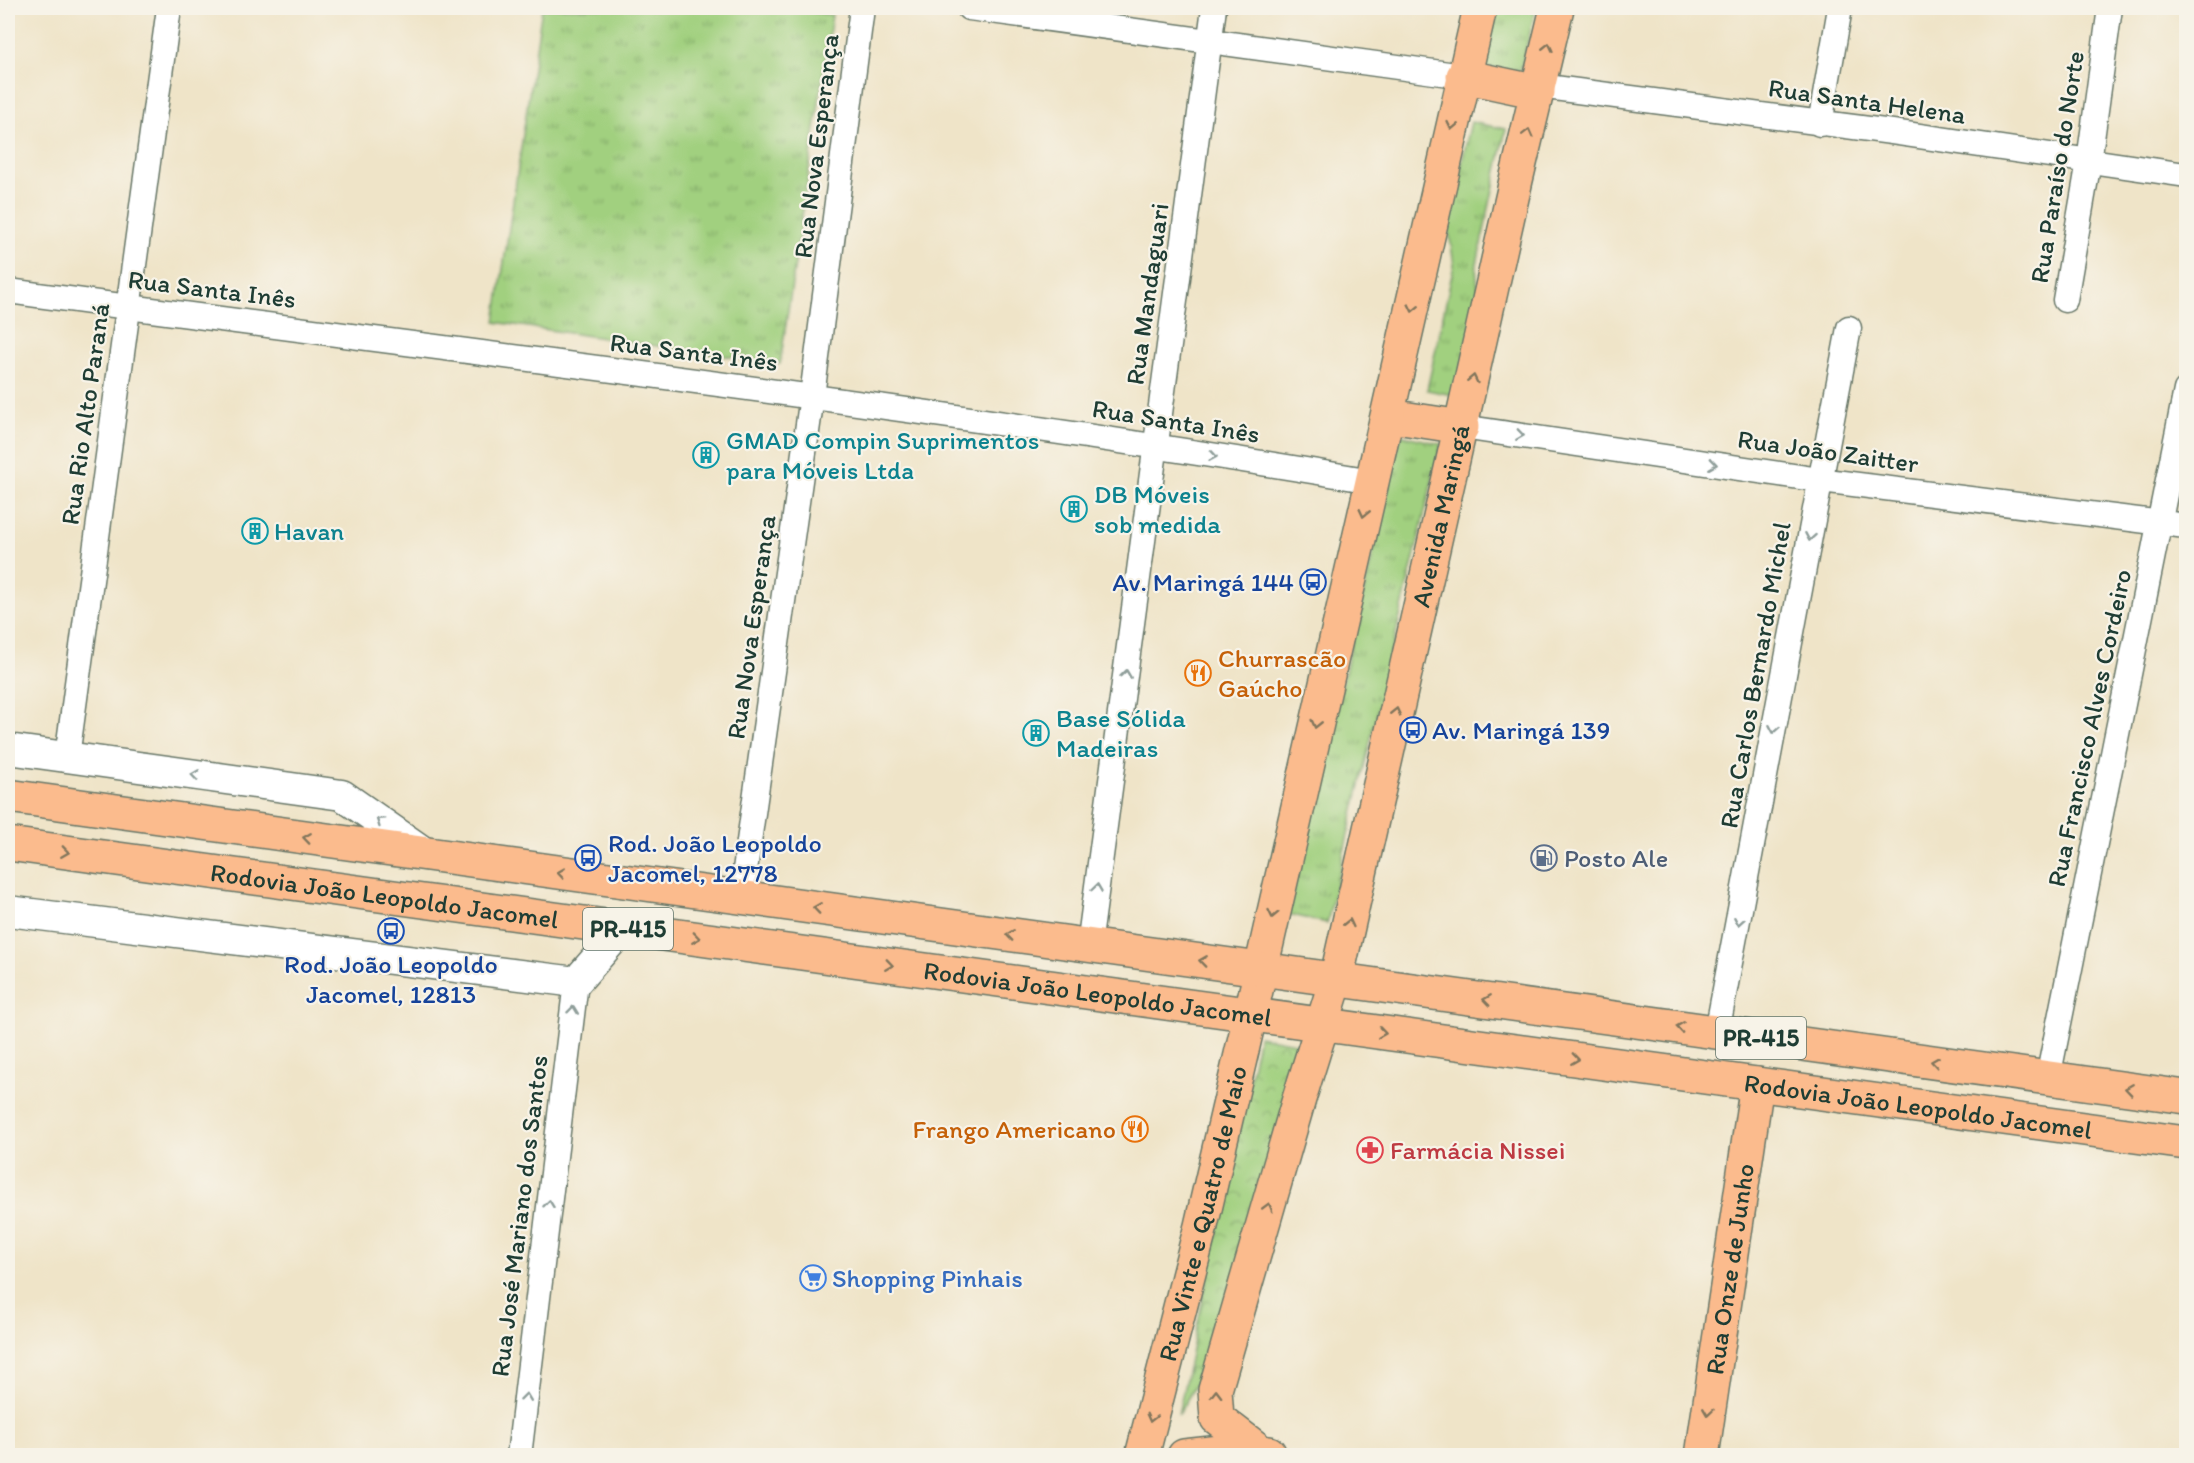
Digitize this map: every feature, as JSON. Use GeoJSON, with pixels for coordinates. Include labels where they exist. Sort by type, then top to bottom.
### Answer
{"type":"FeatureCollection","features":[{"type":"Feature","properties":{"kind":"main road"},"geometry":{"type":"LineString","coordinates":[[1261,969],[1372,481],[1389,416],[1480,8]]}},
{"type":"Feature","properties":{"kind":"main road","name":"Avenida Maringá"},"geometry":{"type":"LineString","coordinates":[[1324,1024],[1336,980],[1557,8]]}},
{"type":"Feature","properties":{"kind":"main road"},"geometry":{"type":"LineString","coordinates":[[1463,76],[1538,89]]}},
{"type":"Feature","properties":{"kind":"main road"},"geometry":{"type":"LineString","coordinates":[[1389,416],[1462,427]]}},
{"type":"Feature","properties":{"kind":"main road","name":"Rodovia João Leopoldo Jacomel"},"geometry":{"type":"LineString","coordinates":[[8,796],[2187,1096]]}},
{"type":"Feature","properties":{"kind":"main road","name":"Rodovia João Leopoldo Jacomel"},"geometry":{"type":"LineString","coordinates":[[8,844],[2187,1143]]}},
{"type":"Feature","properties":{"kind":"main road","name":"Rua Vinte e Quatro de Maio"},"geometry":{"type":"LineString","coordinates":[[1142,1455],[1201,1226],[1261,969]]}},
{"type":"Feature","properties":{"kind":"main road"},"geometry":{"type":"LineString","coordinates":[[1272,1454],[1217,1418],[1215,1390],[1299,1099],[1324,1024]]}},
{"type":"Feature","properties":{"kind":"main road","name":"Rua Onze de Junho"},"geometry":{"type":"LineString","coordinates":[[1702,1455],[1757,1084]]}},
{"type":"Feature","properties":{"kind":"main road"},"geometry":{"type":"LineString","coordinates":[[1184,1455],[1196,1452],[1272,1454]]}},
{"type":"Feature","properties":{"kind":"street","name":"Rua Rio Alto Paraná"},"geometry":{"type":"LineString","coordinates":[[67,757],[169,8]]}},
{"type":"Feature","properties":{"kind":"street","name":"Rua Nova Esperança"},"geometry":{"type":"LineString","coordinates":[[741,898],[812,396],[862,8]]}},
{"type":"Feature","properties":{"kind":"street"},"geometry":{"type":"LineString","coordinates":[[969,8],[1463,76]]}},
{"type":"Feature","properties":{"kind":"street","name":"Rua Mandaguari"},"geometry":{"type":"LineString","coordinates":[[1089,946],[1214,8]]}},
{"type":"Feature","properties":{"kind":"street"},"geometry":{"type":"LineString","coordinates":[[1820,124],[1840,8]]}},
{"type":"Feature","properties":{"kind":"street","name":"Rua Paraíso do Norte"},"geometry":{"type":"LineString","coordinates":[[2065,300],[2089,161],[2110,8]]}},
{"type":"Feature","properties":{"kind":"street","name":"Rua Santa Helena"},"geometry":{"type":"LineString","coordinates":[[1538,89],[1820,124],[2187,175]]}},
{"type":"Feature","properties":{"kind":"street","name":"Rua Santa Inês"},"geometry":{"type":"LineString","coordinates":[[8,291],[812,396],[1156,446],[1372,481]]}},
{"type":"Feature","properties":{"kind":"street","name":"Rua Carlos Bernardo Michel"},"geometry":{"type":"LineString","coordinates":[[1717,1032],[1849,328]]}},
{"type":"Feature","properties":{"kind":"street","name":"Rua Francisco Alves Cordeiro"},"geometry":{"type":"LineString","coordinates":[[2048,1077],[2187,390]]}},
{"type":"Feature","properties":{"kind":"street","name":"Rua João Zaitter"},"geometry":{"type":"LineString","coordinates":[[1462,427],[1820,480],[2187,526]]}},
{"type":"Feature","properties":{"kind":"street","name":"Rodovia João Leopoldo Jacomel"},"geometry":{"type":"LineString","coordinates":[[8,749],[342,795],[428,855]]}},
{"type":"Feature","properties":{"kind":"street"},"geometry":{"type":"LineString","coordinates":[[8,911],[576,982],[622,928]]}},
{"type":"Feature","properties":{"kind":"street","name":"Rua José Mariano dos Santos"},"geometry":{"type":"LineString","coordinates":[[519,1455],[576,982]]}},
{"type":"Feature","properties":{"kind":"green space"},"geometry":{"type":"Polygon","coordinates":[[[542,8],[784,8],[832,15],[780,364],[495,322],[542,8]]]}},
{"type":"Feature","properties":{"kind":"green space"},"geometry":{"type":"Polygon","coordinates":[[[1493,8],[1536,8],[1520,72],[1479,66],[1493,8]]]}},
{"type":"Feature","properties":{"kind":"green space"},"geometry":{"type":"Polygon","coordinates":[[[1471,122],[1506,129],[1476,268],[1479,299],[1458,396],[1427,390],[1454,265],[1448,225],[1471,122]]]}},
{"type":"Feature","properties":{"kind":"green space"},"geometry":{"type":"Polygon","coordinates":[[[1401,435],[1441,444],[1327,923],[1288,914],[1401,435]]]}},
{"type":"Feature","properties":{"kind":"green space"},"geometry":{"type":"Polygon","coordinates":[[[1259,1036],[1305,1045],[1222,1339],[1178,1415],[1259,1036]]]}},
{"type":"Feature","properties":{"kind":"place","name":"GMAD Compin Suprimentos para Móveis Ltda"},"geometry":{"type":"Point","coordinates":[706,455]}},
{"type":"Feature","properties":{"kind":"place","name":"DB Móveis sob medida"},"geometry":{"type":"Point","coordinates":[1074,509]}},
{"type":"Feature","properties":{"kind":"place","name":"Havan"},"geometry":{"type":"Point","coordinates":[255,531]}},
{"type":"Feature","properties":{"kind":"place","name":"Av. Maringá 144"},"geometry":{"type":"Point","coordinates":[1313,582]}},
{"type":"Feature","properties":{"kind":"place","name":"Churrascão Gaúcho"},"geometry":{"type":"Point","coordinates":[1198,673]}},
{"type":"Feature","properties":{"kind":"place","name":"Av. Maringá 139"},"geometry":{"type":"Point","coordinates":[1413,730]}},
{"type":"Feature","properties":{"kind":"place","name":"Base Sólida Madeiras"},"geometry":{"type":"Point","coordinates":[1036,733]}},
{"type":"Feature","properties":{"kind":"place","name":"Rod. João Leopoldo Jacomel, 12778"},"geometry":{"type":"Point","coordinates":[588,858]}},
{"type":"Feature","properties":{"kind":"place","name":"Posto Ale"},"geometry":{"type":"Point","coordinates":[1544,858]}},
{"type":"Feature","properties":{"kind":"place","name":"Rod. João Leopoldo Jacomel, 12813"},"geometry":{"type":"Point","coordinates":[391,931]}},
{"type":"Feature","properties":{"kind":"place","name":"Frango Americano"},"geometry":{"type":"Point","coordinates":[1135,1129]}},
{"type":"Feature","properties":{"kind":"place","name":"Farmácia Nissei"},"geometry":{"type":"Point","coordinates":[1370,1150]}},
{"type":"Feature","properties":{"kind":"place","name":"Shopping Pinhais"},"geometry":{"type":"Point","coordinates":[813,1278]}}]}
